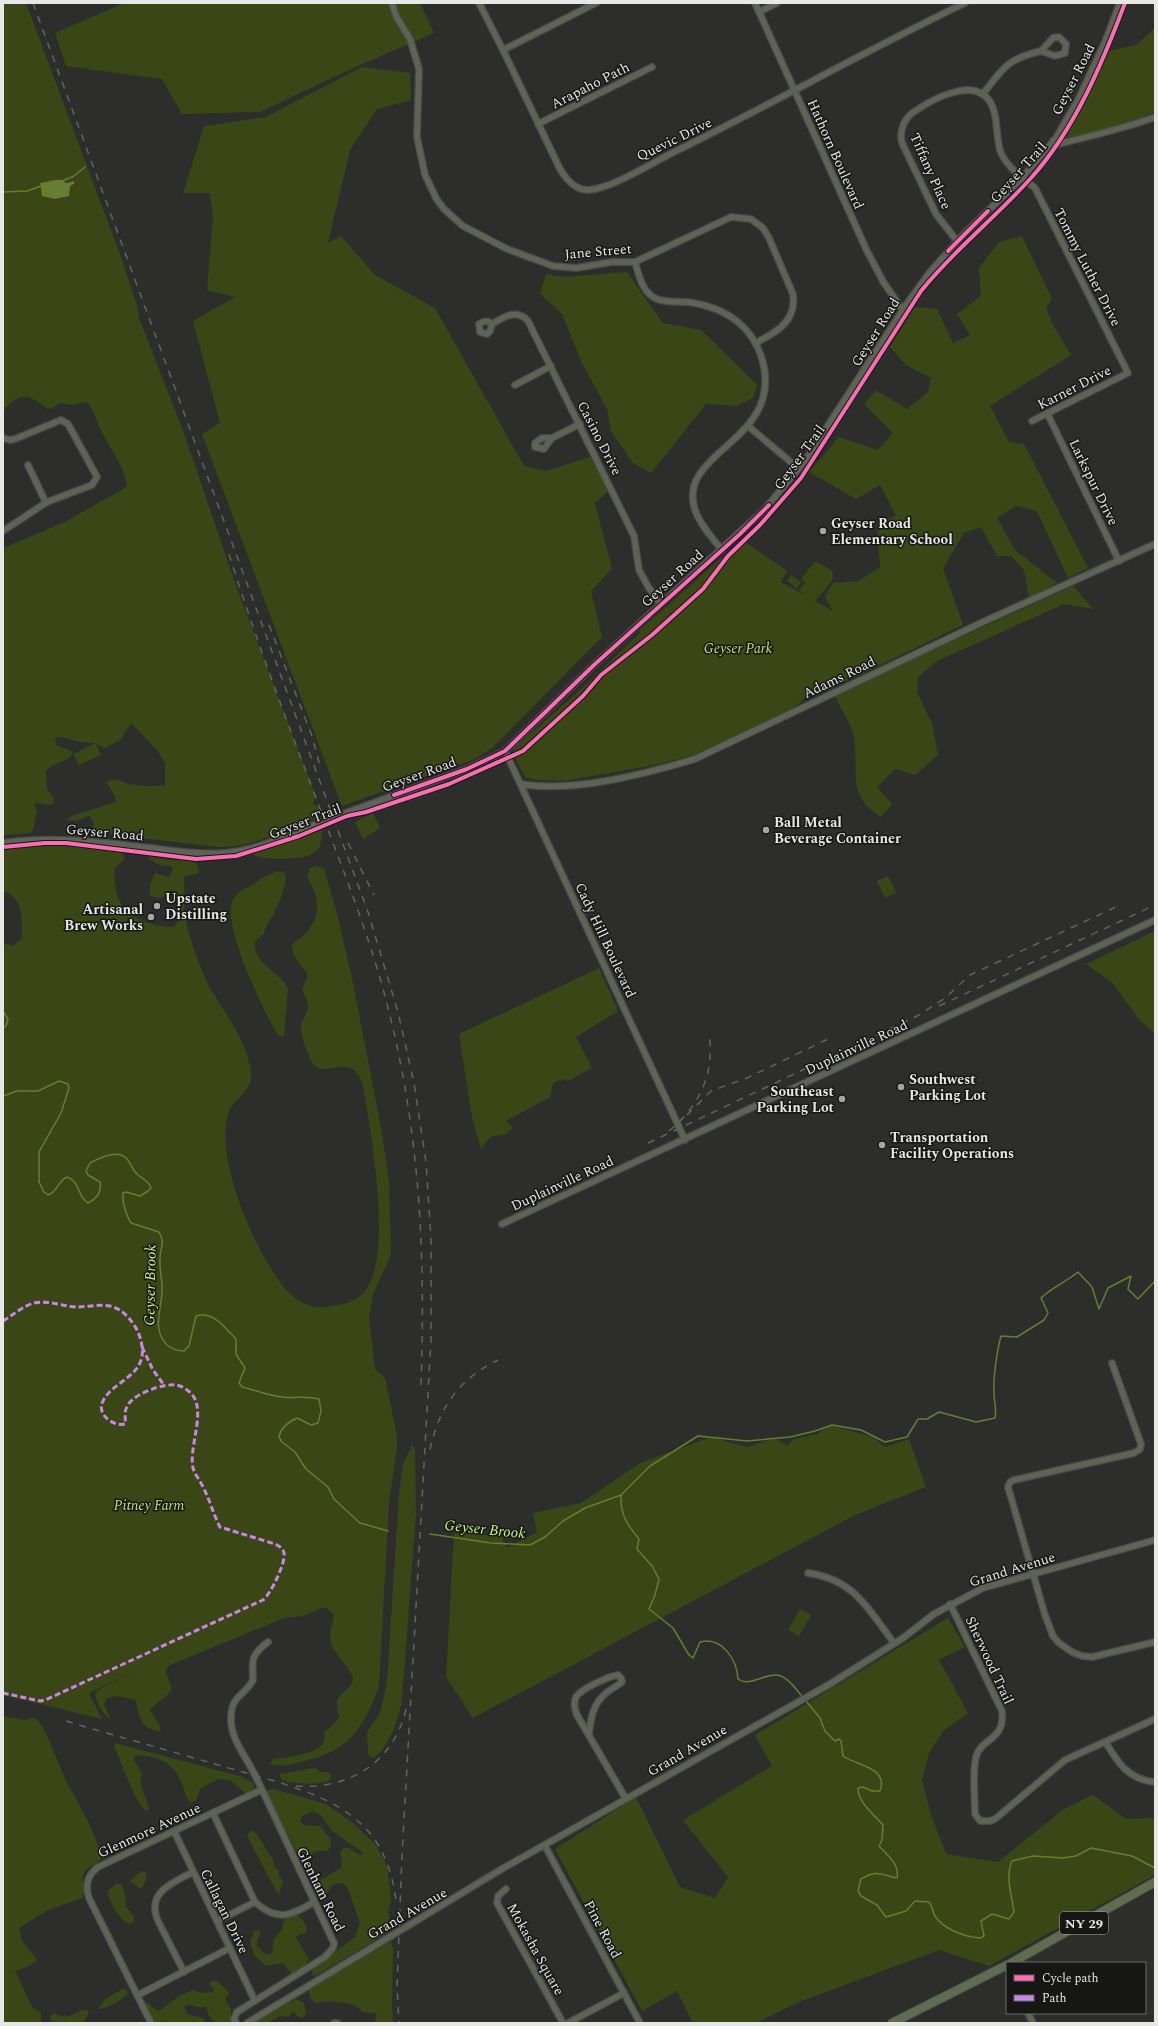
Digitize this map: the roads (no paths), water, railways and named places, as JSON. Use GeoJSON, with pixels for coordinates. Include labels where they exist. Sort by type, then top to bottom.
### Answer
{"type":"FeatureCollection","features":[{"type":"Feature","properties":{"kind":"highway","name":"NY 29"},"geometry":{"type":"LineString","coordinates":[[1013,1962],[1155,1882]]}},
{"type":"Feature","properties":{"kind":"highway","name":"NY 29"},"geometry":{"type":"LineString","coordinates":[[892,2023],[1006,1966]]}},
{"type":"Feature","properties":{"kind":"street","name":"Jane Street"},"geometry":{"type":"LineString","coordinates":[[392,3],[396,16],[410,39],[419,69],[417,119],[418,149],[426,175],[437,200],[444,209],[463,226],[507,249],[553,266],[576,268],[612,262],[635,262],[731,217],[752,219],[763,228],[769,238],[793,294],[794,302],[792,312],[782,328],[755,342]]}},
{"type":"Feature","properties":{"kind":"street","name":"Quevic Drive"},"geometry":{"type":"LineString","coordinates":[[479,3],[560,170],[570,182],[582,189],[599,188],[794,91],[901,33],[965,3]]}},
{"type":"Feature","properties":{"kind":"street"},"geometry":{"type":"LineString","coordinates":[[503,50],[596,3]]}},
{"type":"Feature","properties":{"kind":"street","name":"Hathorn Boulevard"},"geometry":{"type":"LineString","coordinates":[[754,3],[867,251],[884,283],[903,310]]}},
{"type":"Feature","properties":{"kind":"street"},"geometry":{"type":"LineString","coordinates":[[759,12],[777,3]]}},
{"type":"Feature","properties":{"kind":"street","name":"Geyser Road"},"geometry":{"type":"LineString","coordinates":[[3,843],[33,839],[53,839],[104,842],[182,852],[226,853],[259,845],[467,769],[505,751],[565,692],[764,510],[799,469],[903,310],[930,272],[957,241],[1022,178],[1052,141],[1079,98],[1105,42],[1120,3]]}},
{"type":"Feature","properties":{"kind":"street"},"geometry":{"type":"LineString","coordinates":[[1022,178],[1001,154],[995,112],[991,103],[982,94],[1010,62],[1020,56],[1041,51],[1056,37],[1064,40],[1067,47],[1065,53],[1055,56],[1041,51]]}},
{"type":"Feature","properties":{"kind":"street","name":"Arapaho Path"},"geometry":{"type":"LineString","coordinates":[[538,124],[652,67]]}},
{"type":"Feature","properties":{"kind":"street","name":"Tiffany Place"},"geometry":{"type":"LineString","coordinates":[[957,241],[936,214],[902,143],[901,130],[912,113],[956,91],[968,89],[982,94]]}},
{"type":"Feature","properties":{"kind":"street"},"geometry":{"type":"LineString","coordinates":[[1052,141],[1058,144],[1102,134],[1155,117]]}},
{"type":"Feature","properties":{"kind":"street","name":"Tommy Luther Drive"},"geometry":{"type":"LineString","coordinates":[[1022,178],[1035,188],[1128,373]]}},
{"type":"Feature","properties":{"kind":"street"},"geometry":{"type":"LineString","coordinates":[[635,262],[645,289],[654,297],[658,299],[712,306],[744,326],[755,342],[764,367],[763,402],[748,426],[706,463],[696,480],[693,490],[693,503],[698,516],[722,550]]}},
{"type":"Feature","properties":{"kind":"street","name":"Casino Drive"},"geometry":{"type":"LineString","coordinates":[[492,324],[513,314],[524,316],[551,366],[634,536],[637,559],[642,576],[661,604]]}},
{"type":"Feature","properties":{"kind":"street"},"geometry":{"type":"LineString","coordinates":[[515,385],[551,366]]}},
{"type":"Feature","properties":{"kind":"street","name":"Karner Drive"},"geometry":{"type":"LineString","coordinates":[[1032,421],[1128,373]]}},
{"type":"Feature","properties":{"kind":"street","name":"Larkspur Drive"},"geometry":{"type":"LineString","coordinates":[[1048,414],[1119,561]]}},
{"type":"Feature","properties":{"kind":"street"},"geometry":{"type":"LineString","coordinates":[[3,438],[10,440],[15,439],[61,420],[64,421],[68,424],[96,474],[95,482],[76,492],[46,503],[3,531]]}},
{"type":"Feature","properties":{"kind":"street"},"geometry":{"type":"LineString","coordinates":[[552,438],[580,424]]}},
{"type":"Feature","properties":{"kind":"street"},"geometry":{"type":"LineString","coordinates":[[748,426],[799,469]]}},
{"type":"Feature","properties":{"kind":"street"},"geometry":{"type":"LineString","coordinates":[[28,465],[46,503]]}},
{"type":"Feature","properties":{"kind":"street","name":"Adams Road"},"geometry":{"type":"LineString","coordinates":[[521,784],[532,786],[590,783],[661,769],[695,759],[985,621],[1155,544]]}},
{"type":"Feature","properties":{"kind":"street","name":"Cady Hill Boulevard"},"geometry":{"type":"LineString","coordinates":[[505,751],[685,1140]]}},
{"type":"Feature","properties":{"kind":"street","name":"Duplainville Road"},"geometry":{"type":"LineString","coordinates":[[502,1224],[1155,920]]}},
{"type":"Feature","properties":{"kind":"street"},"geometry":{"type":"LineString","coordinates":[[1112,1363],[1141,1444],[1140,1450],[1014,1480],[1010,1482],[1008,1487],[1045,1615],[1053,1636],[1059,1643],[1072,1652],[1092,1658],[1155,1642]]}},
{"type":"Feature","properties":{"kind":"street","name":"Grand Avenue"},"geometry":{"type":"LineString","coordinates":[[247,2023],[500,1870],[830,1684],[894,1643],[950,1604],[983,1588],[1155,1540]]}},
{"type":"Feature","properties":{"kind":"street"},"geometry":{"type":"LineString","coordinates":[[808,1573],[836,1580],[854,1592],[894,1643]]}},
{"type":"Feature","properties":{"kind":"street","name":"Sherwood Trail"},"geometry":{"type":"LineString","coordinates":[[950,1604],[1002,1711],[1002,1726],[998,1734],[980,1750],[976,1758],[976,1814],[978,1820],[985,1822],[995,1819],[1061,1763],[1155,1719]]}},
{"type":"Feature","properties":{"kind":"street","name":"Glenham Road"},"geometry":{"type":"LineString","coordinates":[[236,2023],[234,2019],[238,2012],[324,1957],[333,1948],[334,1943],[261,1790],[256,1776],[236,1739],[230,1721],[236,1699],[253,1680],[253,1657],[256,1652],[268,1642]]}},
{"type":"Feature","properties":{"kind":"street"},"geometry":{"type":"LineString","coordinates":[[588,1734],[591,1713],[605,1694],[622,1682],[618,1675],[606,1679],[576,1696],[574,1708],[588,1734],[626,1799]]}},
{"type":"Feature","properties":{"kind":"street"},"geometry":{"type":"LineString","coordinates":[[1106,1743],[1116,1760],[1126,1772],[1146,1781],[1155,1782]]}},
{"type":"Feature","properties":{"kind":"street","name":"Glenmore Avenue"},"geometry":{"type":"LineString","coordinates":[[151,2023],[89,1898],[86,1888],[88,1877],[98,1867],[261,1790]]}},
{"type":"Feature","properties":{"kind":"street"},"geometry":{"type":"LineString","coordinates":[[213,1813],[255,1902],[269,1913],[279,1916],[297,1912],[314,1902]]}},
{"type":"Feature","properties":{"kind":"street","name":"Callagan Drive"},"geometry":{"type":"LineString","coordinates":[[174,1831],[255,2001]]}},
{"type":"Feature","properties":{"kind":"street","name":"Pine Road"},"geometry":{"type":"LineString","coordinates":[[544,1846],[640,2023]]}},
{"type":"Feature","properties":{"kind":"street"},"geometry":{"type":"LineString","coordinates":[[184,1972],[154,1913],[154,1906],[163,1889],[193,1872]]}},
{"type":"Feature","properties":{"kind":"street","name":"Mokasha Square"},"geometry":{"type":"LineString","coordinates":[[506,1889],[498,1896],[497,1903],[563,2023]]}},
{"type":"Feature","properties":{"kind":"street"},"geometry":{"type":"LineString","coordinates":[[217,1921],[255,1902]]}},
{"type":"Feature","properties":{"kind":"street"},"geometry":{"type":"LineString","coordinates":[[138,1995],[230,1948]]}},
{"type":"Feature","properties":{"kind":"street"},"geometry":{"type":"LineString","coordinates":[[568,2023],[624,1993]]}},
{"type":"Feature","properties":{"kind":"street"},"geometry":{"type":"LineString","coordinates":[[1028,2014],[1033,2023]]}},
{"type":"Feature","properties":{"kind":"waterway"},"geometry":{"type":"LineString","coordinates":[[62,181],[74,176],[85,167]]}},
{"type":"Feature","properties":{"kind":"waterway"},"geometry":{"type":"LineString","coordinates":[[3,192],[27,191],[41,186]]}},
{"type":"Feature","properties":{"kind":"waterway","name":"Geyser Brook"},"geometry":{"type":"LineString","coordinates":[[3,1011],[8,1019],[6,1026],[3,1028]]}},
{"type":"Feature","properties":{"kind":"waterway","name":"Geyser Brook"},"geometry":{"type":"LineString","coordinates":[[3,1096],[17,1091],[38,1091],[59,1081],[68,1084],[69,1088],[61,1113],[39,1152],[39,1182],[44,1192],[48,1195],[51,1194],[67,1177],[74,1182],[82,1197],[88,1203],[98,1195],[100,1189],[100,1182],[88,1175],[86,1171],[90,1163],[114,1154],[119,1154],[127,1159],[136,1173],[147,1182],[151,1188],[140,1196],[126,1192],[123,1193],[124,1205],[131,1223],[159,1232],[162,1240],[160,1254],[162,1292],[158,1320],[162,1339],[171,1348],[184,1351],[189,1346],[196,1316],[202,1315],[214,1318],[236,1339],[236,1354],[245,1368],[239,1383],[242,1387],[277,1396],[309,1397],[319,1399],[321,1411],[318,1423],[311,1425],[297,1418],[285,1425],[281,1430],[279,1437],[282,1442],[295,1452],[306,1469],[328,1487],[334,1499],[360,1523],[388,1531]]}},
{"type":"Feature","properties":{"kind":"waterway"},"geometry":{"type":"LineString","coordinates":[[430,1534],[491,1543],[530,1545],[545,1537],[563,1521],[585,1508],[621,1495],[650,1466],[698,1436],[747,1441],[790,1437],[832,1425],[861,1430],[885,1442],[907,1437],[918,1419],[927,1419],[939,1412],[976,1422],[995,1418],[994,1380],[1001,1336],[1017,1337],[1044,1320],[1048,1313],[1041,1298],[1078,1272],[1092,1287],[1099,1309],[1108,1288],[1131,1276],[1128,1289],[1138,1299],[1155,1281]]}},
{"type":"Feature","properties":{"kind":"waterway"},"geometry":{"type":"LineString","coordinates":[[621,1495],[625,1519],[639,1539],[637,1549],[652,1566],[659,1579],[655,1595],[649,1609],[673,1628],[689,1655],[693,1658],[700,1642],[708,1641],[715,1643],[727,1651],[731,1657],[735,1664],[738,1679],[748,1682],[770,1676],[781,1676],[789,1681],[801,1695]]}},
{"type":"Feature","properties":{"kind":"waterway"},"geometry":{"type":"LineString","coordinates":[[806,1701],[820,1718],[825,1731],[835,1741],[839,1739],[841,1741],[843,1756],[869,1768],[880,1777],[880,1791],[872,1791],[863,1787],[858,1788],[861,1799],[867,1808],[883,1825],[882,1840],[879,1846],[895,1864],[897,1868],[897,1878],[876,1873],[872,1874],[861,1879],[858,1891],[861,1896],[877,1905],[886,1917],[906,1911],[915,1901],[929,1902],[935,1916],[943,1925],[955,1932],[980,1938],[984,1936],[981,1921],[992,1914],[1009,1919],[1014,1912],[1009,1880],[1012,1861],[1033,1856],[1063,1858],[1076,1856],[1091,1848],[1132,1856],[1155,1868]]}},
{"type":"Feature","properties":{"kind":"railway"},"geometry":{"type":"LineString","coordinates":[[33,3],[368,912],[398,1012],[414,1083],[426,1162],[431,1238],[431,1340],[402,1855],[397,1987],[399,2023]]}},
{"type":"Feature","properties":{"kind":"railway"},"geometry":{"type":"LineString","coordinates":[[229,554],[264,658],[362,921],[380,978],[393,1029],[404,1080],[411,1130],[421,1230],[421,1385]]}},
{"type":"Feature","properties":{"kind":"railway"},"geometry":{"type":"LineString","coordinates":[[269,625],[312,736],[320,766]]}},
{"type":"Feature","properties":{"kind":"railway"},"geometry":{"type":"LineString","coordinates":[[348,843],[374,895]]}},
{"type":"Feature","properties":{"kind":"railway"},"geometry":{"type":"LineString","coordinates":[[648,1143],[917,1016],[944,999],[970,975],[1120,905]]}},
{"type":"Feature","properties":{"kind":"railway"},"geometry":{"type":"LineString","coordinates":[[939,1006],[1155,905]]}},
{"type":"Feature","properties":{"kind":"railway"},"geometry":{"type":"LineString","coordinates":[[669,1131],[680,1122],[689,1111],[702,1088],[710,1063],[709,1035]]}},
{"type":"Feature","properties":{"kind":"railway"},"geometry":{"type":"LineString","coordinates":[[687,1115],[711,1091],[747,1078],[830,1038]]}},
{"type":"Feature","properties":{"kind":"railway"},"geometry":{"type":"LineString","coordinates":[[430,1450],[439,1420],[453,1396],[472,1376],[498,1360]]}},
{"type":"Feature","properties":{"kind":"railway"},"geometry":{"type":"LineString","coordinates":[[296,1786],[315,1786],[334,1783],[351,1777],[366,1769],[380,1758],[391,1744],[400,1728],[406,1709]]}},
{"type":"Feature","properties":{"kind":"railway"},"geometry":{"type":"LineString","coordinates":[[66,1721],[293,1787],[330,1802],[360,1823],[374,1839],[389,1869],[396,1901]]}},
{"type":"Feature","properties":{"kind":"place","name":"Geyser Road Elementary School"},"geometry":{"type":"Point","coordinates":[823,531]}},
{"type":"Feature","properties":{"kind":"place","name":"Ball Metal Beverage Container"},"geometry":{"type":"Point","coordinates":[766,830]}},
{"type":"Feature","properties":{"kind":"place","name":"Upstate Distilling"},"geometry":{"type":"Point","coordinates":[157,906]}},
{"type":"Feature","properties":{"kind":"place","name":"Artisanal Brew Works"},"geometry":{"type":"Point","coordinates":[151,917]}},
{"type":"Feature","properties":{"kind":"place","name":"Southwest Parking Lot"},"geometry":{"type":"Point","coordinates":[901,1087]}},
{"type":"Feature","properties":{"kind":"place","name":"Southeast Parking Lot"},"geometry":{"type":"Point","coordinates":[842,1099]}},
{"type":"Feature","properties":{"kind":"place","name":"Transportation Facility Operations"},"geometry":{"type":"Point","coordinates":[882,1145]}},
{"type":"Feature","properties":{"kind":"park label","name":"Geyser Park"},"geometry":{"type":"Point","coordinates":[738,648]}},
{"type":"Feature","properties":{"kind":"park label","name":"Pitney Farm"},"geometry":{"type":"Point","coordinates":[149,1505]}}]}
